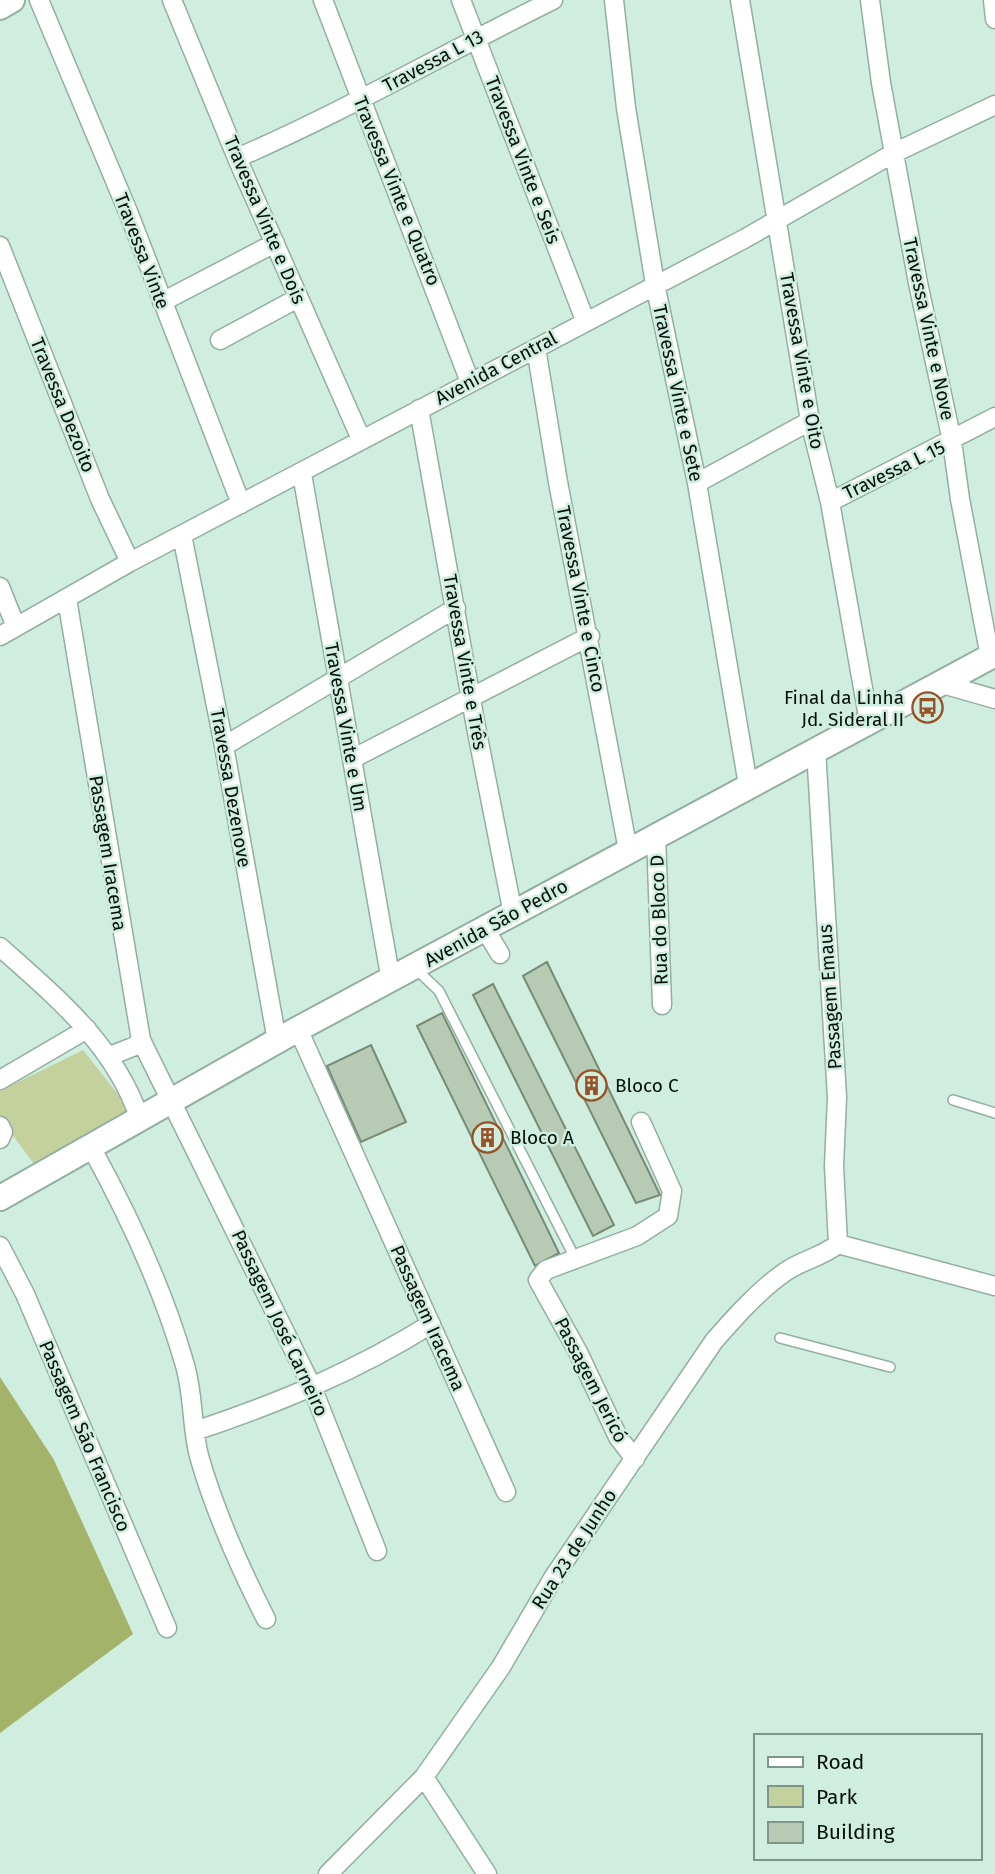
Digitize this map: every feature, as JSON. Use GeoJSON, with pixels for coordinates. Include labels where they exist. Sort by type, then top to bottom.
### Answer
{"type":"FeatureCollection","features":[{"type":"Feature","properties":{"kind":"main road"},"geometry":{"type":"LineString","coordinates":[[0,7],[12,0]]}},
{"type":"Feature","properties":{"kind":"main road","name":"Avenida São Pedro"},"geometry":{"type":"LineString","coordinates":[[0,1198],[287,1035],[993,655]]}},
{"type":"Feature","properties":{"kind":"street","name":"Travessa Vinte"},"geometry":{"type":"LineString","coordinates":[[39,0],[241,504]]}},
{"type":"Feature","properties":{"kind":"street","name":"Travessa Vinte e Dois"},"geometry":{"type":"LineString","coordinates":[[172,0],[237,158],[361,439]]}},
{"type":"Feature","properties":{"kind":"street","name":"Travessa Vinte e Quatro"},"geometry":{"type":"LineString","coordinates":[[323,0],[470,382]]}},
{"type":"Feature","properties":{"kind":"street","name":"Travessa Vinte e Seis"},"geometry":{"type":"LineString","coordinates":[[461,0],[585,320]]}},
{"type":"Feature","properties":{"kind":"street","name":"Travessa L 13"},"geometry":{"type":"LineString","coordinates":[[237,158],[361,101],[476,37],[553,0]]}},
{"type":"Feature","properties":{"kind":"street","name":"Travessa Vinte e Sete"},"geometry":{"type":"LineString","coordinates":[[614,0],[626,108],[655,284],[697,483],[748,785]]}},
{"type":"Feature","properties":{"kind":"street","name":"Travessa Vinte e Oito"},"geometry":{"type":"LineString","coordinates":[[740,0],[810,421],[830,502],[869,722]]}},
{"type":"Feature","properties":{"kind":"street","name":"Travessa Vinte e Nove"},"geometry":{"type":"LineString","coordinates":[[870,0],[918,283],[952,441],[962,511],[993,655]]}},
{"type":"Feature","properties":{"kind":"street"},"geometry":{"type":"LineString","coordinates":[[993,0],[995,18]]}},
{"type":"Feature","properties":{"kind":"street","name":"Avenida Central"},"geometry":{"type":"LineString","coordinates":[[0,636],[130,562],[302,474],[361,439],[585,320],[744,239],[778,217],[894,153],[995,105]]}},
{"type":"Feature","properties":{"kind":"street"},"geometry":{"type":"LineString","coordinates":[[162,302],[275,243]]}},
{"type":"Feature","properties":{"kind":"street","name":"Travessa Dezoito"},"geometry":{"type":"LineString","coordinates":[[0,246],[4,271],[100,499],[130,562]]}},
{"type":"Feature","properties":{"kind":"street"},"geometry":{"type":"LineString","coordinates":[[220,340],[298,298]]}},
{"type":"Feature","properties":{"kind":"street","name":"Travessa Vinte e Cinco"},"geometry":{"type":"LineString","coordinates":[[536,348],[558,482],[590,636],[628,850]]}},
{"type":"Feature","properties":{"kind":"street","name":"Travessa Vinte e Três"},"geometry":{"type":"LineString","coordinates":[[419,409],[513,914]]}},
{"type":"Feature","properties":{"kind":"street","name":"Travessa L 15"},"geometry":{"type":"LineString","coordinates":[[830,502],[995,417]]}},
{"type":"Feature","properties":{"kind":"street"},"geometry":{"type":"LineString","coordinates":[[697,483],[810,421]]}},
{"type":"Feature","properties":{"kind":"street","name":"Travessa Vinte e Um"},"geometry":{"type":"LineString","coordinates":[[302,474],[391,981]]}},
{"type":"Feature","properties":{"kind":"street","name":"Travessa Dezenove"},"geometry":{"type":"LineString","coordinates":[[182,535],[224,746],[287,1035]]}},
{"type":"Feature","properties":{"kind":"street"},"geometry":{"type":"LineString","coordinates":[[0,587],[16,627]]}},
{"type":"Feature","properties":{"kind":"street","name":"Passagem Iracema"},"geometry":{"type":"LineString","coordinates":[[67,599],[141,1040],[171,1101]]}},
{"type":"Feature","properties":{"kind":"street"},"geometry":{"type":"LineString","coordinates":[[224,746],[456,608]]}},
{"type":"Feature","properties":{"kind":"street"},"geometry":{"type":"LineString","coordinates":[[352,759],[590,636]]}},
{"type":"Feature","properties":{"kind":"street"},"geometry":{"type":"LineString","coordinates":[[939,683],[995,699]]}},
{"type":"Feature","properties":{"kind":"street","name":"Passagem Emaus"},"geometry":{"type":"LineString","coordinates":[[816,750],[837,1097],[834,1166],[838,1244]]}},
{"type":"Feature","properties":{"kind":"street","name":"Rua do Bloco D"},"geometry":{"type":"LineString","coordinates":[[656,835],[662,1005]]}},
{"type":"Feature","properties":{"kind":"street"},"geometry":{"type":"LineString","coordinates":[[485,929],[500,954]]}},
{"type":"Feature","properties":{"kind":"street"},"geometry":{"type":"LineString","coordinates":[[0,947],[87,1029],[110,1056],[122,1075],[139,1117]]}},
{"type":"Feature","properties":{"kind":"street"},"geometry":{"type":"LineString","coordinates":[[0,1080],[87,1029]]}},
{"type":"Feature","properties":{"kind":"street","name":"Passagem Iracema"},"geometry":{"type":"LineString","coordinates":[[287,1035],[431,1324],[506,1492]]}},
{"type":"Feature","properties":{"kind":"street"},"geometry":{"type":"LineString","coordinates":[[110,1056],[135,1046],[141,1040]]}},
{"type":"Feature","properties":{"kind":"street","name":"Passagem José Carneiro"},"geometry":{"type":"LineString","coordinates":[[171,1101],[229,1213],[312,1387],[377,1551]]}},
{"type":"Feature","properties":{"kind":"street"},"geometry":{"type":"LineString","coordinates":[[575,1258],[637,1236],[668,1216],[672,1191],[641,1122]]}},
{"type":"Feature","properties":{"kind":"street"},"geometry":{"type":"LineString","coordinates":[[0,1126],[3,1132],[0,1139]]}},
{"type":"Feature","properties":{"kind":"street"},"geometry":{"type":"LineString","coordinates":[[91,1147],[135,1229],[162,1296],[190,1383],[195,1431],[205,1474],[245,1577],[266,1619]]}},
{"type":"Feature","properties":{"kind":"street"},"geometry":{"type":"LineString","coordinates":[[838,1244],[995,1286]]}},
{"type":"Feature","properties":{"kind":"street","name":"Rua 23 de Junho"},"geometry":{"type":"LineString","coordinates":[[337,1871],[424,1777],[501,1667],[553,1578],[701,1358],[745,1306],[783,1273],[824,1255],[838,1244]]}},
{"type":"Feature","properties":{"kind":"street","name":"Passagem São Francisco"},"geometry":{"type":"LineString","coordinates":[[0,1246],[25,1294],[167,1628]]}},
{"type":"Feature","properties":{"kind":"street","name":"Passagem Jericó"},"geometry":{"type":"LineString","coordinates":[[575,1258],[541,1273],[539,1284],[618,1437],[635,1459]]}},
{"type":"Feature","properties":{"kind":"street"},"geometry":{"type":"LineString","coordinates":[[195,1431],[270,1406],[377,1358],[431,1324]]}},
{"type":"Feature","properties":{"kind":"street"},"geometry":{"type":"LineString","coordinates":[[424,1777],[487,1874]]}},
{"type":"Feature","properties":{"kind":"lane"},"geometry":{"type":"LineString","coordinates":[[414,968],[439,991],[575,1258]]}},
{"type":"Feature","properties":{"kind":"lane"},"geometry":{"type":"LineString","coordinates":[[953,1100],[995,1113]]}},
{"type":"Feature","properties":{"kind":"lane"},"geometry":{"type":"LineString","coordinates":[[780,1338],[890,1367]]}},
{"type":"Feature","properties":{"kind":"green space"},"geometry":{"type":"Polygon","coordinates":[[[83,1050],[131,1111],[34,1164],[0,1118],[0,1091],[83,1050]]]}},
{"type":"Feature","properties":{"kind":"green space"},"geometry":{"type":"Polygon","coordinates":[[[0,1377],[54,1460],[133,1634],[0,1733],[0,1377]]]}},
{"type":"Feature","properties":{"kind":"building","name":"Bloco C"},"geometry":{"type":"Polygon","coordinates":[[[547,962],[660,1195],[636,1203],[523,976],[547,962]]]}},
{"type":"Feature","properties":{"kind":"building"},"geometry":{"type":"Polygon","coordinates":[[[493,984],[614,1225],[593,1236],[473,995],[493,984]]]}},
{"type":"Feature","properties":{"kind":"building","name":"Bloco A"},"geometry":{"type":"Polygon","coordinates":[[[442,1013],[559,1253],[535,1266],[417,1026],[442,1013]]]}},
{"type":"Feature","properties":{"kind":"building"},"geometry":{"type":"Polygon","coordinates":[[[371,1045],[406,1122],[361,1142],[327,1066],[371,1045]]]}},
{"type":"Feature","properties":{"kind":"place","name":"Final da Linha Jd. Sideral II"},"geometry":{"type":"Point","coordinates":[927,708]}},
{"type":"Feature","properties":{"kind":"place","name":"Bloco C"},"geometry":{"type":"Point","coordinates":[592,1085]}},
{"type":"Feature","properties":{"kind":"place","name":"Bloco A"},"geometry":{"type":"Point","coordinates":[487,1137]}}]}
